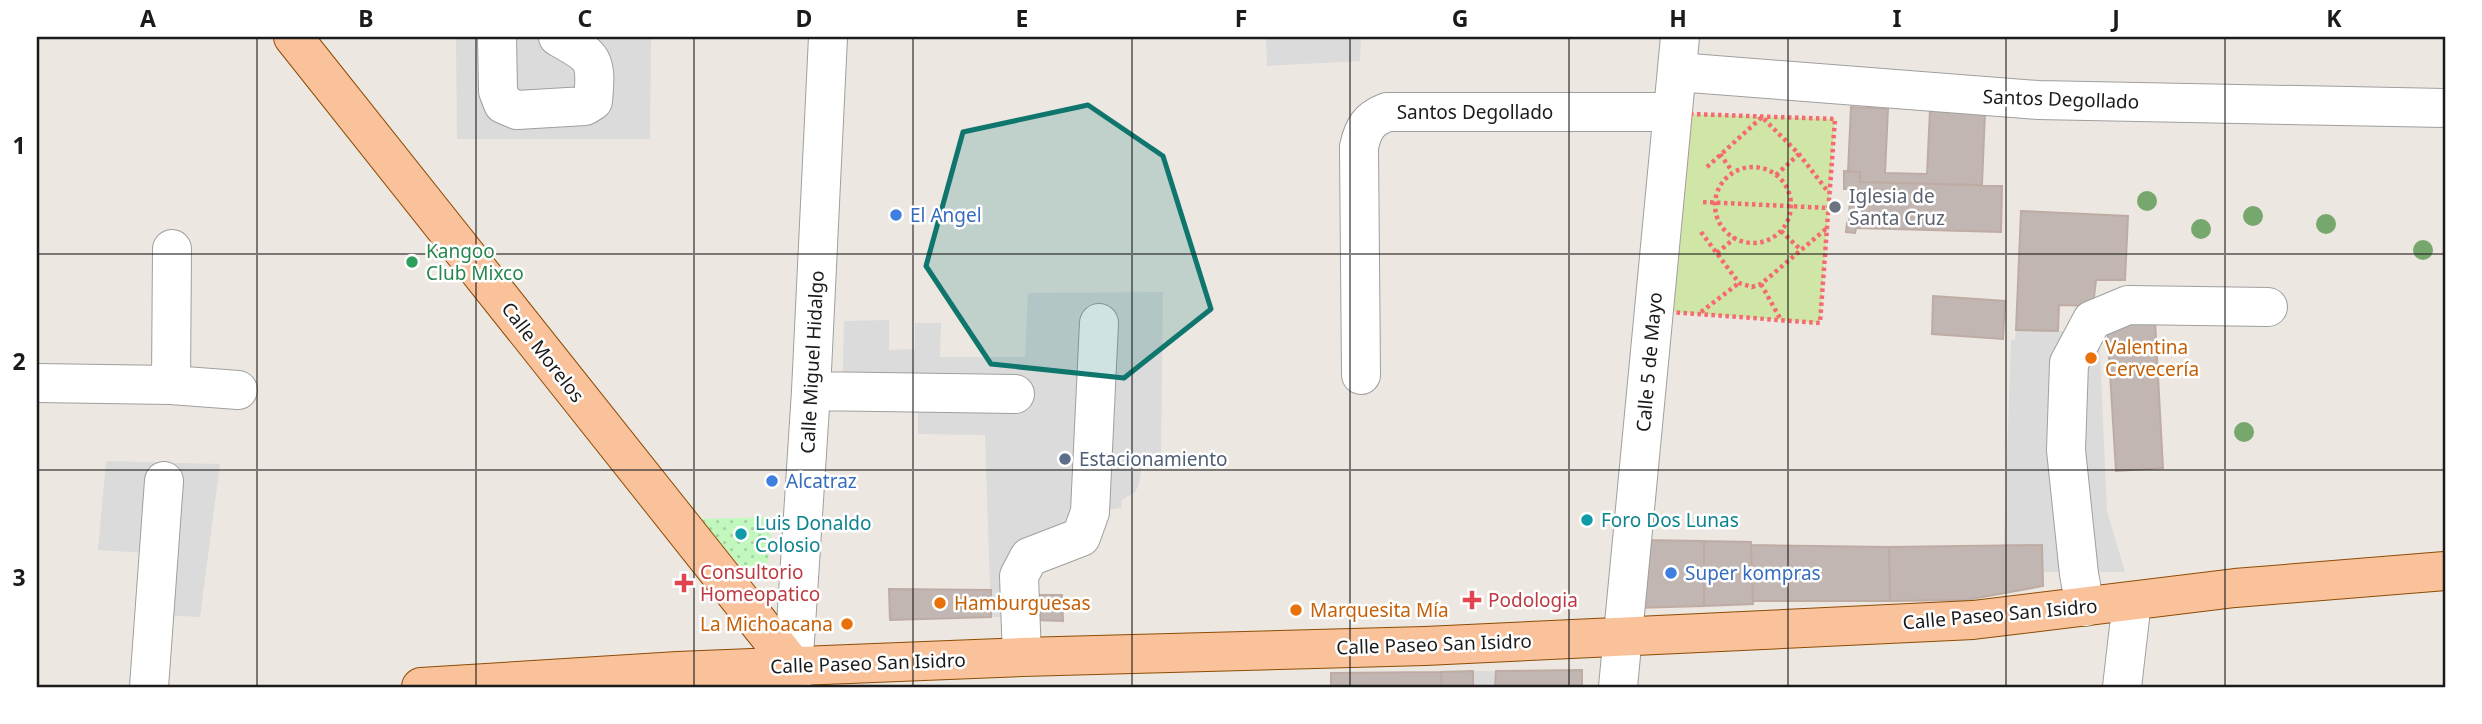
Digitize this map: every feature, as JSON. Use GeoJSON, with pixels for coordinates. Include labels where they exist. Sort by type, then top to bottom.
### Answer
{"type":"FeatureCollection","features":[{"type":"Feature","properties":{"kind":"main road","name":"Calle Morelos"},"geometry":{"type":"LineString","coordinates":[[293,37],[792,677]]}},
{"type":"Feature","properties":{"kind":"main road","name":"Calle Paseo San Isidro"},"geometry":{"type":"LineString","coordinates":[[421,687],[792,677],[1022,657],[1412,646],[1973,620],[2235,589],[2445,571]]}},
{"type":"Feature","properties":{"kind":"street"},"geometry":{"type":"LineString","coordinates":[[497,37],[498,91],[503,104],[517,110],[585,106],[593,101],[595,80],[592,60],[581,50],[558,37]]}},
{"type":"Feature","properties":{"kind":"street","name":"Calle Miguel Hidalgo"},"geometry":{"type":"LineString","coordinates":[[792,677],[811,391],[828,37]]}},
{"type":"Feature","properties":{"kind":"street","name":"Santos Degollado"},"geometry":{"type":"LineString","coordinates":[[1679,55],[2038,100],[2445,108]]}},
{"type":"Feature","properties":{"kind":"street","name":"Calle 5 de Mayo"},"geometry":{"type":"LineString","coordinates":[[1618,687],[1671,112],[1679,55]]}},
{"type":"Feature","properties":{"kind":"street","name":"Santos Degollado"},"geometry":{"type":"LineString","coordinates":[[1361,375],[1359,147],[1362,132],[1373,117],[1388,112],[1671,112]]}},
{"type":"Feature","properties":{"kind":"street"},"geometry":{"type":"LineString","coordinates":[[171,385],[172,249]]}},
{"type":"Feature","properties":{"kind":"street"},"geometry":{"type":"LineString","coordinates":[[2085,607],[2066,450],[2069,363],[2092,320],[2128,306],[2268,307]]}},
{"type":"Feature","properties":{"kind":"street"},"geometry":{"type":"LineString","coordinates":[[1022,657],[1019,576],[1029,557],[1081,537],[1090,512],[1099,323]]}},
{"type":"Feature","properties":{"kind":"street"},"geometry":{"type":"LineString","coordinates":[[37,383],[171,385],[238,390]]}},
{"type":"Feature","properties":{"kind":"street"},"geometry":{"type":"LineString","coordinates":[[811,391],[1015,394]]}},
{"type":"Feature","properties":{"kind":"street"},"geometry":{"type":"LineString","coordinates":[[149,687],[164,481]]}},
{"type":"Feature","properties":{"kind":"street"},"geometry":{"type":"LineString","coordinates":[[2122,687],[2132,601]]}},
{"type":"Feature","properties":{"kind":"path"},"geometry":{"type":"LineString","coordinates":[[1690,114],[1835,119],[1820,323],[1670,312],[1682,191],[1690,114]]}},
{"type":"Feature","properties":{"kind":"path"},"geometry":{"type":"LineString","coordinates":[[1701,172],[1762,117]]}},
{"type":"Feature","properties":{"kind":"path"},"geometry":{"type":"LineString","coordinates":[[1762,117],[1799,153],[1830,194]]}},
{"type":"Feature","properties":{"kind":"path"},"geometry":{"type":"LineString","coordinates":[[1720,153],[1732,171]]}},
{"type":"Feature","properties":{"kind":"path"},"geometry":{"type":"LineString","coordinates":[[1776,175],[1799,153]]}},
{"type":"Feature","properties":{"kind":"path"},"geometry":{"type":"LineString","coordinates":[[1757,167],[1776,175],[1788,189],[1791,206],[1791,216],[1781,231],[1763,243],[1750,244],[1727,235],[1715,214],[1715,203],[1718,190],[1732,171],[1757,167]]}},
{"type":"Feature","properties":{"kind":"path"},"geometry":{"type":"LineString","coordinates":[[1682,191],[1692,182]]}},
{"type":"Feature","properties":{"kind":"path"},"geometry":{"type":"LineString","coordinates":[[1681,205],[1715,203],[1829,208]]}},
{"type":"Feature","properties":{"kind":"path"},"geometry":{"type":"LineString","coordinates":[[1681,205],[1688,217]]}},
{"type":"Feature","properties":{"kind":"path"},"geometry":{"type":"LineString","coordinates":[[1695,226],[1739,283],[1752,287],[1761,284],[1827,227]]}},
{"type":"Feature","properties":{"kind":"path"},"geometry":{"type":"LineString","coordinates":[[1781,231],[1801,250]]}},
{"type":"Feature","properties":{"kind":"path"},"geometry":{"type":"LineString","coordinates":[[1717,253],[1735,239]]}},
{"type":"Feature","properties":{"kind":"path"},"geometry":{"type":"LineString","coordinates":[[1699,313],[1739,283]]}},
{"type":"Feature","properties":{"kind":"path"},"geometry":{"type":"LineString","coordinates":[[1761,284],[1781,320]]}},
{"type":"Feature","properties":{"kind":"highlighted area"},"geometry":{"type":"Polygon","coordinates":[[[1088,105],[1163,156],[1211,309],[1124,378],[991,364],[926,266],[963,132],[1088,105]]]}},
{"type":"Feature","properties":{"kind":"green space"},"geometry":{"type":"Polygon","coordinates":[[[1690,114],[1835,119],[1820,323],[1670,312],[1690,114]]]}},
{"type":"Feature","properties":{"kind":"green space"},"geometry":{"type":"Polygon","coordinates":[[[770,517],[769,558],[762,571],[756,575],[744,570],[698,519],[770,517]]]}},
{"type":"Feature","properties":{"kind":"shaded area"},"geometry":{"type":"Polygon","coordinates":[[[456,37],[651,37],[650,139],[457,139],[456,37]]]}},
{"type":"Feature","properties":{"kind":"shaded area"},"geometry":{"type":"Polygon","coordinates":[[[1266,37],[1361,37],[1360,61],[1267,66],[1266,37]]]}},
{"type":"Feature","properties":{"kind":"shaded area","name":"Estacionamiento"},"geometry":{"type":"Polygon","coordinates":[[[1163,292],[1161,453],[1143,454],[1139,485],[1135,492],[1122,500],[1121,508],[1097,511],[1099,545],[1053,544],[1032,553],[1033,618],[991,617],[985,435],[918,434],[918,409],[842,408],[844,321],[889,320],[889,350],[915,349],[915,323],[941,323],[940,357],[1025,357],[1028,293],[1163,292]]]}},
{"type":"Feature","properties":{"kind":"shaded area"},"geometry":{"type":"Polygon","coordinates":[[[2016,330],[2099,332],[2107,511],[2125,572],[2043,572],[2042,545],[2004,547],[2011,340],[2015,340],[2016,330]]]}},
{"type":"Feature","properties":{"kind":"shaded area"},"geometry":{"type":"Polygon","coordinates":[[[106,461],[220,464],[200,617],[161,615],[145,553],[98,550],[106,461]]]}},
{"type":"Feature","properties":{"kind":"shaded area"},"geometry":{"type":"Polygon","coordinates":[[[1473,671],[1496,671],[1495,687],[1473,687],[1473,671]]]}},
{"type":"Feature","properties":{"kind":"building"},"geometry":{"type":"Polygon","coordinates":[[[1851,107],[1888,109],[1885,173],[1927,174],[1930,110],[1985,112],[1982,185],[1860,182],[1860,172],[1848,171],[1851,107]]]}},
{"type":"Feature","properties":{"kind":"building"},"geometry":{"type":"Polygon","coordinates":[[[1844,171],[1860,172],[1860,182],[2002,186],[2001,232],[1856,228],[1855,233],[1846,232],[1849,223],[1850,189],[1844,189],[1844,171]]]}},
{"type":"Feature","properties":{"kind":"building"},"geometry":{"type":"Polygon","coordinates":[[[2021,211],[2128,216],[2125,280],[2096,280],[2093,306],[2059,305],[2058,331],[2016,330],[2021,211]]]}},
{"type":"Feature","properties":{"kind":"building"},"geometry":{"type":"Polygon","coordinates":[[[1933,296],[2005,301],[2003,339],[1932,334],[1933,296]]]}},
{"type":"Feature","properties":{"kind":"building"},"geometry":{"type":"Polygon","coordinates":[[[2155,321],[2163,468],[2116,471],[2107,324],[2155,321]]]}},
{"type":"Feature","properties":{"kind":"building","name":"Super kompras"},"geometry":{"type":"Polygon","coordinates":[[[1640,540],[1704,541],[1704,606],[1635,608],[1640,540]]]}},
{"type":"Feature","properties":{"kind":"building"},"geometry":{"type":"Polygon","coordinates":[[[1704,541],[1751,542],[1753,604],[1704,606],[1704,541]]]}},
{"type":"Feature","properties":{"kind":"building"},"geometry":{"type":"Polygon","coordinates":[[[1751,545],[1889,547],[1890,601],[1753,601],[1751,545]]]}},
{"type":"Feature","properties":{"kind":"building"},"geometry":{"type":"Polygon","coordinates":[[[2042,545],[2043,586],[1966,600],[1890,601],[1889,547],[2042,545]]]}},
{"type":"Feature","properties":{"kind":"building","name":"Hamburguesas"},"geometry":{"type":"Polygon","coordinates":[[[889,589],[991,590],[991,617],[890,620],[889,589]]]}},
{"type":"Feature","properties":{"kind":"building"},"geometry":{"type":"Polygon","coordinates":[[[1035,595],[1062,595],[1063,621],[1035,620],[1035,595]]]}},
{"type":"Feature","properties":{"kind":"building"},"geometry":{"type":"Polygon","coordinates":[[[1582,670],[1582,687],[1495,687],[1496,671],[1582,670]]]}},
{"type":"Feature","properties":{"kind":"building"},"geometry":{"type":"Polygon","coordinates":[[[1473,671],[1473,687],[1442,687],[1441,672],[1473,671]]]}},
{"type":"Feature","properties":{"kind":"building"},"geometry":{"type":"Polygon","coordinates":[[[1441,672],[1442,687],[1331,687],[1331,673],[1441,672]]]}},
{"type":"Feature","properties":{"kind":"place","name":"Iglesia de Santa Cruz"},"geometry":{"type":"Point","coordinates":[1835,207]}},
{"type":"Feature","properties":{"kind":"place","name":"El Angel"},"geometry":{"type":"Point","coordinates":[896,215]}},
{"type":"Feature","properties":{"kind":"place","name":"Kangoo Club Mixco"},"geometry":{"type":"Point","coordinates":[412,262]}},
{"type":"Feature","properties":{"kind":"place","name":"Valentina Cervecería"},"geometry":{"type":"Point","coordinates":[2091,358]}},
{"type":"Feature","properties":{"kind":"place","name":"Estacionamiento"},"geometry":{"type":"Point","coordinates":[1065,459]}},
{"type":"Feature","properties":{"kind":"place","name":"Alcatraz"},"geometry":{"type":"Point","coordinates":[772,481]}},
{"type":"Feature","properties":{"kind":"place","name":"Foro Dos Lunas"},"geometry":{"type":"Point","coordinates":[1587,520]}},
{"type":"Feature","properties":{"kind":"place","name":"Luis Donaldo Colosio"},"geometry":{"type":"Point","coordinates":[741,534]}},
{"type":"Feature","properties":{"kind":"place","name":"Super kompras"},"geometry":{"type":"Point","coordinates":[1671,573]}},
{"type":"Feature","properties":{"kind":"place","name":"Consultorio Homeopatico"},"geometry":{"type":"Point","coordinates":[684,583]}},
{"type":"Feature","properties":{"kind":"place","name":"Podologia"},"geometry":{"type":"Point","coordinates":[1472,600]}},
{"type":"Feature","properties":{"kind":"place","name":"Hamburguesas"},"geometry":{"type":"Point","coordinates":[940,603]}},
{"type":"Feature","properties":{"kind":"place","name":"Marquesita Mía"},"geometry":{"type":"Point","coordinates":[1296,610]}},
{"type":"Feature","properties":{"kind":"place","name":"La Michoacana"},"geometry":{"type":"Point","coordinates":[847,624]}}]}
